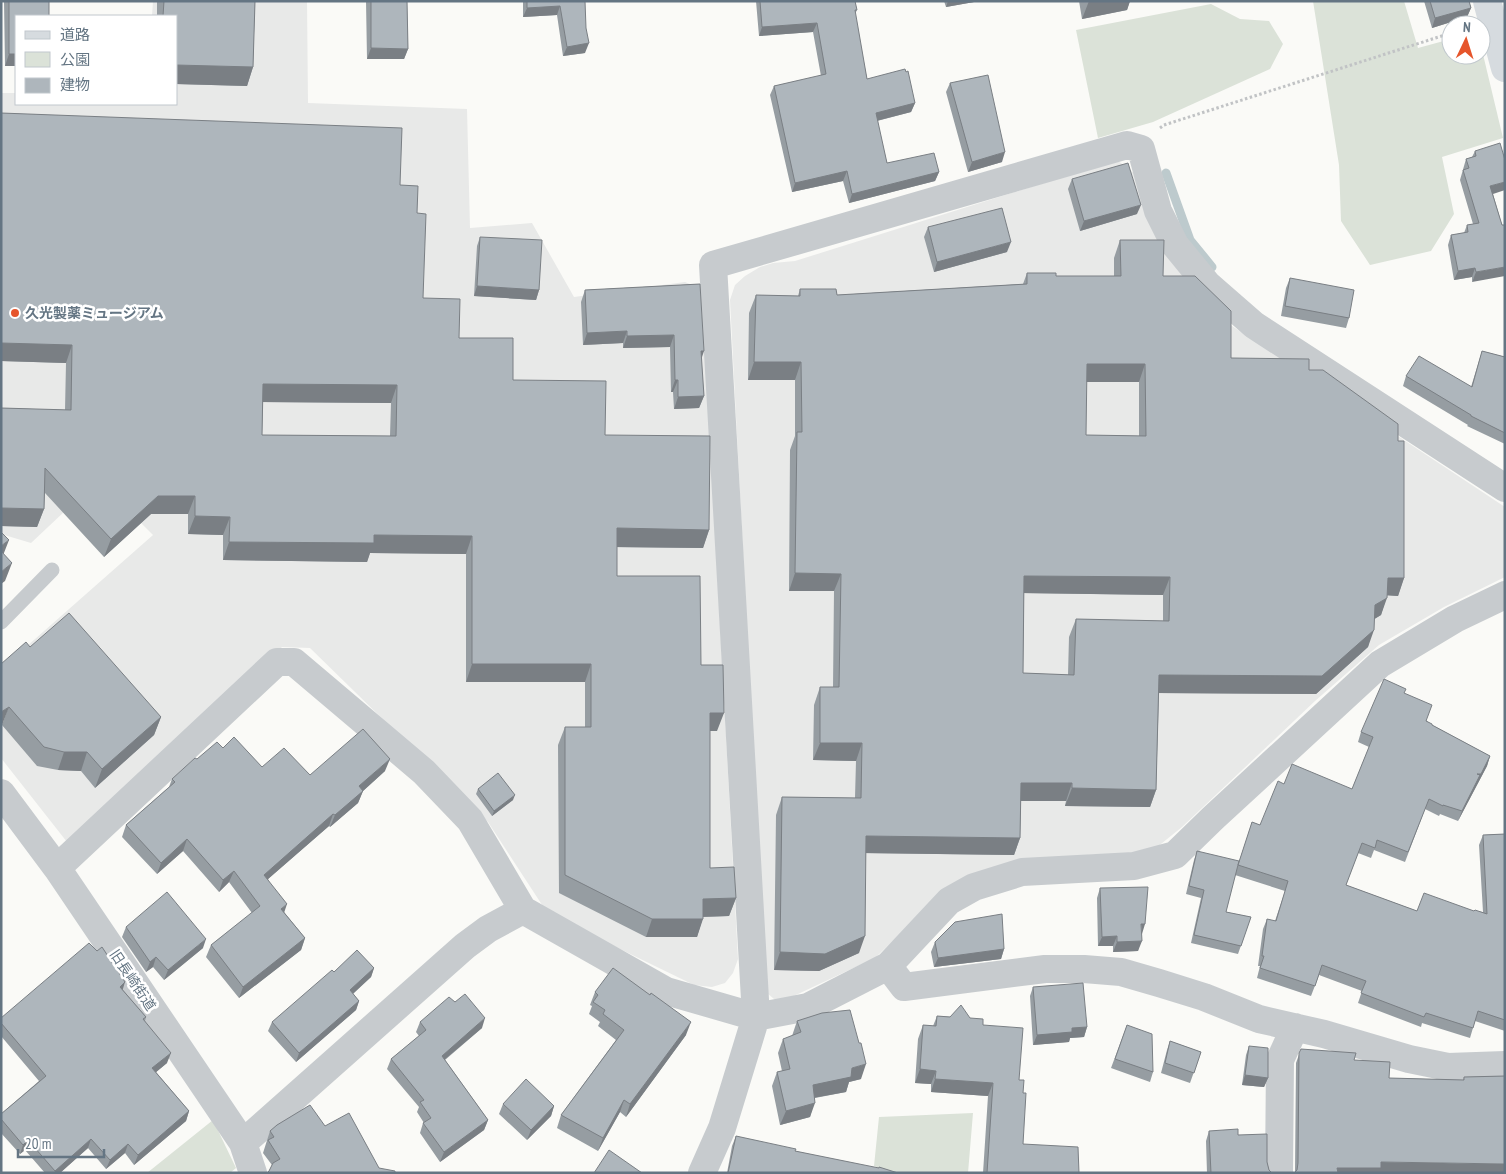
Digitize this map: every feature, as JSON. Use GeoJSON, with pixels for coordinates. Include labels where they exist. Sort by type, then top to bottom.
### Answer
{"type":"FeatureCollection","features":[{"type":"Feature","properties":{"kind":"main road"},"geometry":{"type":"LineString","coordinates":[[1495,13],[1505,68]]}},
{"type":"Feature","properties":{"kind":"street"},"geometry":{"type":"LineString","coordinates":[[702,1173],[722,1128],[756,1017],[713,265],[1127,144],[1141,149],[1158,211],[1175,245],[1208,284],[1254,324],[1505,488]]}},
{"type":"Feature","properties":{"kind":"street"},"geometry":{"type":"LineString","coordinates":[[57,868],[278,662],[294,662],[424,772],[470,820],[523,910],[666,991],[756,1017],[808,1007],[888,966],[949,901],[974,887],[1022,872],[1134,866],[1175,855],[1212,818],[1380,664],[1455,618],[1505,596]]}},
{"type":"Feature","properties":{"kind":"street","name":"旧長崎街道"},"geometry":{"type":"LineString","coordinates":[[1,793],[57,868],[244,1143],[253,1173]]}},
{"type":"Feature","properties":{"kind":"street"},"geometry":{"type":"LineString","coordinates":[[244,1143],[465,946],[488,929],[523,910]]}},
{"type":"Feature","properties":{"kind":"street"},"geometry":{"type":"LineString","coordinates":[[888,966],[904,987],[1045,969],[1084,969],[1120,972],[1204,997],[1259,1019],[1324,1034],[1409,1059],[1448,1067],[1505,1065]]}},
{"type":"Feature","properties":{"kind":"street"},"geometry":{"type":"LineString","coordinates":[[1279,1173],[1280,1060],[1296,1027]]}},
{"type":"Feature","properties":{"kind":"lane"},"geometry":{"type":"LineString","coordinates":[[1,622],[52,570]]}},
{"type":"Feature","properties":{"kind":"path"},"geometry":{"type":"LineString","coordinates":[[1141,149],[1164,125],[1441,35]]}},
{"type":"Feature","properties":{"kind":"shaded area"},"geometry":{"type":"Polygon","coordinates":[[[153,1],[307,1],[308,103],[467,109],[470,228],[532,223],[574,297],[685,282],[702,289],[738,959],[733,973],[725,983],[712,987],[694,985],[548,914],[488,822],[310,648],[282,647],[74,843],[67,842],[1,758],[1,669],[153,535],[98,480],[31,543],[1,534],[1,93],[15,93],[15,105],[178,105],[178,15],[152,15],[153,1]]]}},
{"type":"Feature","properties":{"kind":"shaded area"},"geometry":{"type":"Polygon","coordinates":[[[1117,160],[1135,174],[1223,320],[1505,507],[1505,577],[1444,607],[1379,645],[1315,701],[1182,827],[1156,848],[1136,854],[1097,854],[1038,860],[902,932],[875,958],[783,1001],[774,999],[767,993],[751,707],[730,300],[735,285],[760,267],[773,263],[795,261],[1117,160]]]}},
{"type":"Feature","properties":{"kind":"green space"},"geometry":{"type":"Polygon","coordinates":[[[1313,1],[1404,1],[1418,48],[1441,42],[1441,65],[1486,65],[1503,138],[1442,157],[1454,214],[1431,251],[1370,265],[1341,221],[1339,165],[1313,1]]]}},
{"type":"Feature","properties":{"kind":"green space"},"geometry":{"type":"Polygon","coordinates":[[[1211,4],[1240,19],[1269,21],[1283,44],[1270,69],[1153,122],[1098,138],[1076,30],[1211,4]]]}},
{"type":"Feature","properties":{"kind":"green space"},"geometry":{"type":"Polygon","coordinates":[[[973,1113],[968,1173],[895,1173],[874,1166],[879,1117],[973,1113]]]}},
{"type":"Feature","properties":{"kind":"green space"},"geometry":{"type":"Polygon","coordinates":[[[213,1120],[236,1168],[230,1173],[147,1173],[213,1120]]]}},
{"type":"Feature","properties":{"kind":"building"},"geometry":{"type":"Polygon","coordinates":[[[9,1],[49,1],[49,15],[15,15],[15,54],[9,54],[9,1]]]}},
{"type":"Feature","properties":{"kind":"building"},"geometry":{"type":"Polygon","coordinates":[[[164,1],[255,1],[253,67],[178,65],[178,15],[163,15],[164,1]]]}},
{"type":"Feature","properties":{"kind":"building"},"geometry":{"type":"Polygon","coordinates":[[[371,1],[407,1],[408,49],[371,48],[371,1]]]}},
{"type":"Feature","properties":{"kind":"building"},"geometry":{"type":"Polygon","coordinates":[[[527,1],[585,1],[586,28],[589,43],[567,47],[560,6],[527,8],[527,1]]]}},
{"type":"Feature","properties":{"kind":"building"},"geometry":{"type":"Polygon","coordinates":[[[760,1],[855,1],[867,79],[905,69],[906,72],[908,71],[915,103],[876,113],[887,163],[934,153],[939,172],[852,194],[847,171],[795,183],[774,86],[826,74],[817,23],[762,27],[760,1]]]}},
{"type":"Feature","properties":{"kind":"building"},"geometry":{"type":"Polygon","coordinates":[[[1430,1],[1469,1],[1471,8],[1435,18],[1430,1]]]}},
{"type":"Feature","properties":{"kind":"building"},"geometry":{"type":"Polygon","coordinates":[[[988,75],[1005,152],[972,162],[950,83],[988,75]]]}},
{"type":"Feature","properties":{"kind":"building"},"geometry":{"type":"Polygon","coordinates":[[[1,113],[402,128],[400,185],[418,186],[417,213],[426,214],[423,298],[460,299],[459,338],[513,338],[513,380],[606,381],[605,435],[710,436],[709,530],[617,528],[617,576],[700,576],[701,665],[723,665],[724,713],[710,713],[710,868],[734,867],[736,898],[703,899],[703,919],[652,919],[565,875],[565,727],[591,727],[591,664],[472,664],[472,536],[374,535],[374,543],[229,542],[230,517],[195,516],[195,496],[158,496],[111,539],[45,468],[44,509],[1,508],[1,408],[71,410],[72,345],[1,343],[1,113]],[[263,384],[262,435],[396,436],[397,385],[263,384]]]}},
{"type":"Feature","properties":{"kind":"building"},"geometry":{"type":"Polygon","coordinates":[[[1500,143],[1505,160],[1505,182],[1490,186],[1502,225],[1505,225],[1505,267],[1476,272],[1475,268],[1458,271],[1451,235],[1468,232],[1467,225],[1479,223],[1463,170],[1469,168],[1466,159],[1476,156],[1475,151],[1500,143]]]}},
{"type":"Feature","properties":{"kind":"building"},"geometry":{"type":"Polygon","coordinates":[[[1128,163],[1141,205],[1084,221],[1072,179],[1128,163]]]}},
{"type":"Feature","properties":{"kind":"building"},"geometry":{"type":"Polygon","coordinates":[[[1002,208],[1011,242],[937,262],[928,227],[1002,208]]]}},
{"type":"Feature","properties":{"kind":"building"},"geometry":{"type":"Polygon","coordinates":[[[480,237],[542,240],[539,290],[477,286],[480,237]]]}},
{"type":"Feature","properties":{"kind":"building"},"geometry":{"type":"Polygon","coordinates":[[[1120,240],[1164,240],[1163,276],[1195,276],[1231,311],[1231,358],[1309,359],[1309,370],[1323,370],[1398,424],[1398,441],[1404,441],[1404,578],[1388,578],[1387,598],[1375,605],[1374,630],[1322,676],[1159,675],[1156,790],[1072,788],[1072,783],[1021,783],[1020,838],[866,836],[865,936],[825,954],[780,952],[782,797],[861,798],[862,743],[820,743],[820,687],[839,687],[841,574],[795,573],[797,432],[802,432],[801,362],[754,362],[756,295],[800,296],[800,289],[836,289],[837,295],[1027,284],[1027,273],[1056,273],[1056,276],[1121,276],[1120,240]],[[1087,364],[1086,435],[1146,436],[1145,364],[1087,364]],[[1024,576],[1023,673],[1074,675],[1076,619],[1169,621],[1170,577],[1024,576]]]}},
{"type":"Feature","properties":{"kind":"building"},"geometry":{"type":"Polygon","coordinates":[[[1290,278],[1354,290],[1349,318],[1285,306],[1290,278]]]}},
{"type":"Feature","properties":{"kind":"building"},"geometry":{"type":"Polygon","coordinates":[[[700,284],[704,351],[701,351],[704,396],[678,397],[678,380],[675,380],[674,335],[627,336],[627,331],[587,333],[585,290],[700,284]]]}},
{"type":"Feature","properties":{"kind":"building"},"geometry":{"type":"Polygon","coordinates":[[[1482,351],[1505,357],[1505,433],[1471,416],[1406,376],[1419,356],[1472,387],[1482,351]]]}},
{"type":"Feature","properties":{"kind":"building"},"geometry":{"type":"Polygon","coordinates":[[[1,532],[9,540],[1,546],[1,532]]]}},
{"type":"Feature","properties":{"kind":"building"},"geometry":{"type":"Polygon","coordinates":[[[1,551],[12,563],[1,572],[1,551]]]}},
{"type":"Feature","properties":{"kind":"building"},"geometry":{"type":"Polygon","coordinates":[[[69,613],[161,717],[102,769],[87,752],[64,752],[44,747],[9,707],[1,712],[1,664],[26,642],[30,647],[69,613]]]}},
{"type":"Feature","properties":{"kind":"building"},"geometry":{"type":"Polygon","coordinates":[[[1384,679],[1406,689],[1404,693],[1432,705],[1426,721],[1490,756],[1481,774],[1477,774],[1480,775],[1462,811],[1443,806],[1429,799],[1408,852],[1377,840],[1375,848],[1362,843],[1346,885],[1417,911],[1424,893],[1487,914],[1483,835],[1505,834],[1505,1020],[1478,1011],[1473,1028],[1426,1013],[1424,1017],[1361,993],[1366,981],[1322,965],[1315,986],[1260,968],[1264,956],[1262,956],[1267,919],[1276,921],[1288,881],[1238,865],[1252,822],[1260,825],[1278,781],[1284,784],[1292,764],[1352,789],[1373,737],[1361,732],[1384,679]]]}},
{"type":"Feature","properties":{"kind":"building"},"geometry":{"type":"Polygon","coordinates":[[[363,729],[390,759],[359,786],[363,791],[335,815],[333,814],[264,875],[287,904],[281,909],[305,938],[243,987],[211,945],[260,906],[234,871],[223,880],[187,839],[161,863],[126,825],[175,782],[172,779],[195,758],[197,759],[217,742],[223,748],[234,737],[262,767],[284,748],[310,775],[363,729]]]}},
{"type":"Feature","properties":{"kind":"building"},"geometry":{"type":"Polygon","coordinates":[[[498,773],[515,795],[494,811],[478,789],[498,773]]]}},
{"type":"Feature","properties":{"kind":"building"},"geometry":{"type":"Polygon","coordinates":[[[1197,851],[1239,861],[1226,912],[1251,917],[1241,946],[1194,935],[1204,890],[1189,886],[1197,851]]]}},
{"type":"Feature","properties":{"kind":"building"},"geometry":{"type":"Polygon","coordinates":[[[1148,887],[1145,924],[1141,924],[1142,941],[1117,942],[1117,936],[1102,937],[1100,888],[1148,887]]]}},
{"type":"Feature","properties":{"kind":"building"},"geometry":{"type":"Polygon","coordinates":[[[167,892],[206,939],[168,970],[156,957],[150,962],[126,927],[167,892]]]}},
{"type":"Feature","properties":{"kind":"building"},"geometry":{"type":"Polygon","coordinates":[[[1002,914],[1004,949],[938,958],[935,942],[955,922],[1002,914]]]}},
{"type":"Feature","properties":{"kind":"building"},"geometry":{"type":"Polygon","coordinates":[[[89,943],[97,951],[102,947],[125,982],[120,987],[146,1017],[143,1019],[171,1053],[152,1068],[189,1111],[138,1155],[128,1144],[110,1160],[91,1139],[55,1171],[28,1140],[23,1145],[1,1119],[1,1114],[46,1076],[1,1023],[1,1018],[89,943]]]}},
{"type":"Feature","properties":{"kind":"building"},"geometry":{"type":"Polygon","coordinates":[[[357,950],[374,968],[350,990],[359,1001],[299,1053],[272,1022],[332,970],[334,972],[357,950]]]}},
{"type":"Feature","properties":{"kind":"building"},"geometry":{"type":"Polygon","coordinates":[[[613,968],[691,1022],[630,1104],[624,1100],[603,1138],[561,1115],[624,1030],[603,1014],[605,1010],[593,1002],[598,995],[595,992],[613,968]]]}},
{"type":"Feature","properties":{"kind":"building"},"geometry":{"type":"Polygon","coordinates":[[[1083,983],[1087,1027],[1072,1028],[1072,1032],[1037,1035],[1033,987],[1083,983]]]}},
{"type":"Feature","properties":{"kind":"building"},"geometry":{"type":"Polygon","coordinates":[[[465,994],[485,1018],[442,1056],[488,1120],[444,1152],[423,1123],[431,1118],[420,1102],[424,1100],[391,1059],[426,1030],[420,1022],[449,997],[455,1002],[465,994]]]}},
{"type":"Feature","properties":{"kind":"building"},"geometry":{"type":"Polygon","coordinates":[[[961,1005],[970,1018],[983,1019],[983,1025],[1023,1028],[1019,1080],[1024,1080],[1023,1093],[1026,1093],[1023,1144],[1078,1147],[1079,1173],[987,1173],[993,1083],[935,1079],[936,1071],[920,1069],[923,1025],[936,1026],[937,1016],[950,1017],[961,1005]]]}},
{"type":"Feature","properties":{"kind":"building"},"geometry":{"type":"Polygon","coordinates":[[[850,1010],[866,1064],[852,1068],[851,1077],[813,1085],[815,1103],[786,1111],[777,1072],[790,1069],[783,1039],[801,1032],[797,1021],[822,1013],[850,1010]]]}},
{"type":"Feature","properties":{"kind":"building"},"geometry":{"type":"Polygon","coordinates":[[[1127,1025],[1152,1034],[1153,1072],[1115,1059],[1127,1025]]]}},
{"type":"Feature","properties":{"kind":"building"},"geometry":{"type":"Polygon","coordinates":[[[1170,1041],[1201,1052],[1194,1073],[1165,1063],[1170,1041]]]}},
{"type":"Feature","properties":{"kind":"building"},"geometry":{"type":"Polygon","coordinates":[[[1249,1046],[1268,1048],[1268,1078],[1245,1075],[1249,1046]]]}},
{"type":"Feature","properties":{"kind":"building"},"geometry":{"type":"Polygon","coordinates":[[[1301,1049],[1356,1053],[1354,1060],[1390,1062],[1389,1078],[1464,1080],[1464,1077],[1505,1076],[1505,1164],[1381,1162],[1381,1168],[1337,1168],[1338,1173],[1294,1173],[1297,1170],[1298,1163],[1299,1053],[1301,1049]]]}},
{"type":"Feature","properties":{"kind":"building"},"geometry":{"type":"Polygon","coordinates":[[[526,1079],[554,1106],[531,1130],[503,1104],[526,1079]]]}},
{"type":"Feature","properties":{"kind":"building"},"geometry":{"type":"Polygon","coordinates":[[[310,1105],[325,1126],[349,1113],[379,1168],[395,1171],[395,1173],[267,1173],[273,1163],[280,1159],[268,1140],[274,1137],[270,1131],[310,1105]]]}},
{"type":"Feature","properties":{"kind":"building"},"geometry":{"type":"Polygon","coordinates":[[[1238,1129],[1238,1135],[1267,1134],[1267,1162],[1272,1173],[1211,1173],[1209,1131],[1238,1129]]]}},
{"type":"Feature","properties":{"kind":"building"},"geometry":{"type":"Polygon","coordinates":[[[736,1136],[796,1149],[795,1151],[879,1167],[898,1173],[728,1173],[736,1136]]]}},
{"type":"Feature","properties":{"kind":"building"},"geometry":{"type":"Polygon","coordinates":[[[609,1150],[642,1173],[594,1173],[609,1150]]]}},
{"type":"Feature","properties":{"kind":"waterway"},"geometry":{"type":"LineString","coordinates":[[1166,173],[1190,240],[1212,267]]}},
{"type":"Feature","properties":{"kind":"place","name":"久光製薬ミュージアム"},"geometry":{"type":"Point","coordinates":[15,313]}}]}
